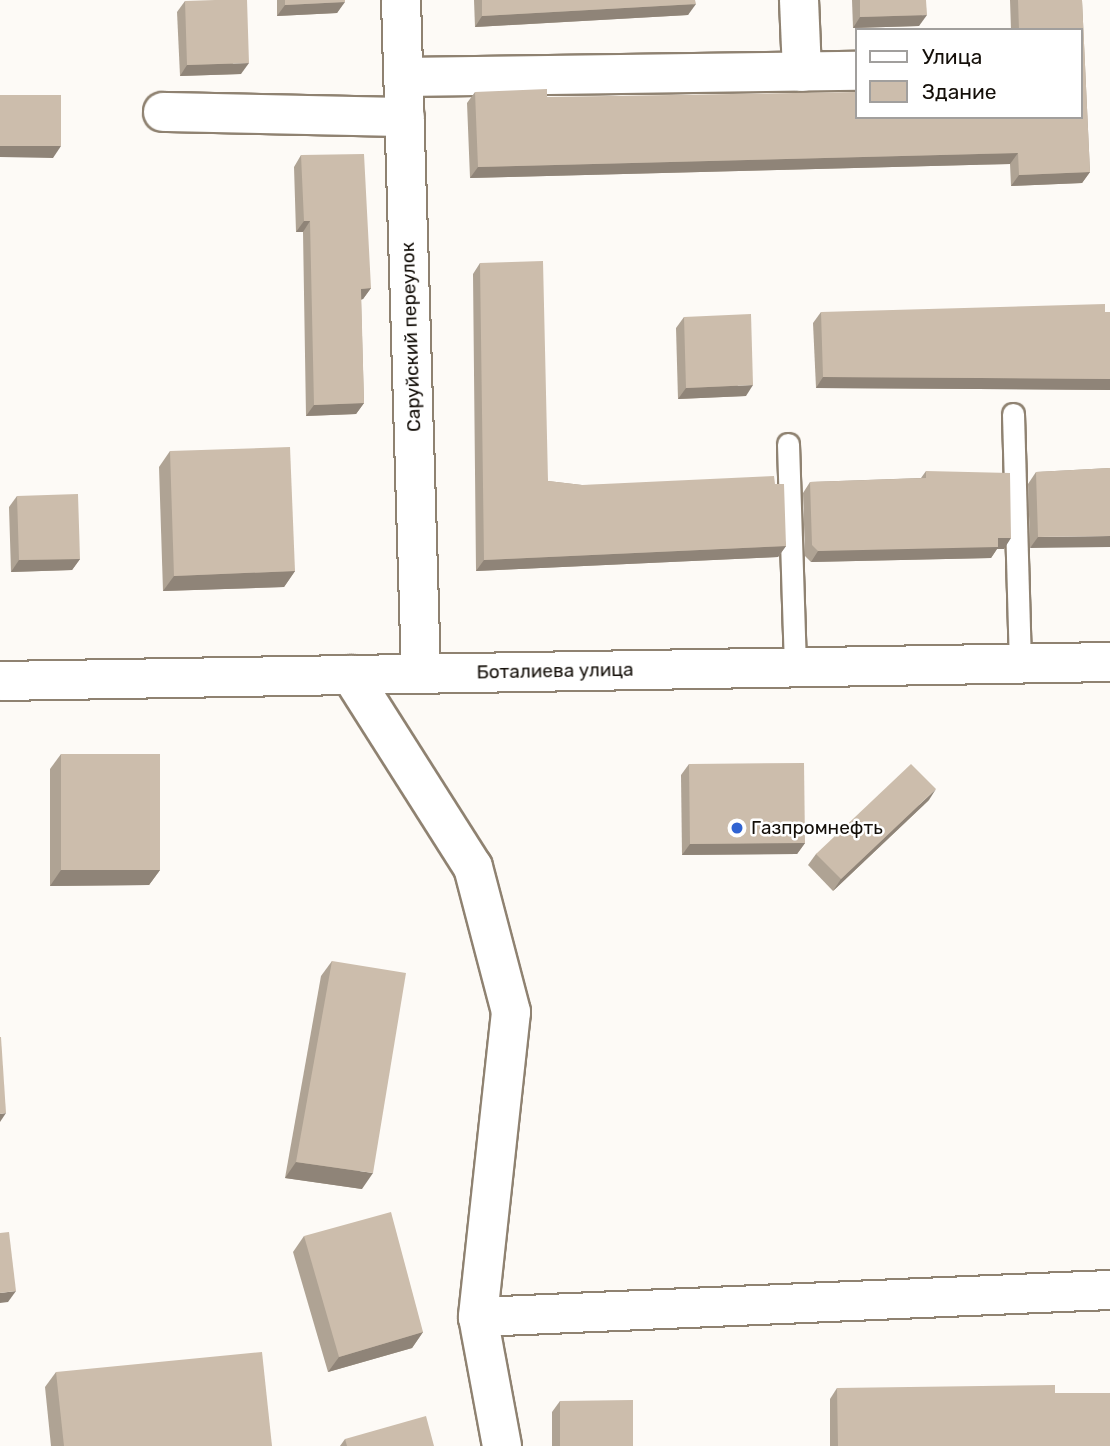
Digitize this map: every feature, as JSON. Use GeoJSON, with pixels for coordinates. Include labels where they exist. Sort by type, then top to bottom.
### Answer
{"type":"FeatureCollection","features":[{"type":"Feature","properties":{"kind":"street","name":"Саруйский переулок"},"geometry":{"type":"LineString","coordinates":[[401,0],[421,674]]}},
{"type":"Feature","properties":{"kind":"street"},"geometry":{"type":"LineString","coordinates":[[799,0],[802,72]]}},
{"type":"Feature","properties":{"kind":"street"},"geometry":{"type":"LineString","coordinates":[[404,77],[855,71]]}},
{"type":"Feature","properties":{"kind":"street"},"geometry":{"type":"LineString","coordinates":[[163,112],[405,117]]}},
{"type":"Feature","properties":{"kind":"street","name":"Боталиева улица"},"geometry":{"type":"LineString","coordinates":[[0,681],[1110,662]]}},
{"type":"Feature","properties":{"kind":"street"},"geometry":{"type":"LineString","coordinates":[[351,675],[473,867],[511,1012],[478,1317],[502,1446]]}},
{"type":"Feature","properties":{"kind":"street"},"geometry":{"type":"LineString","coordinates":[[478,1317],[1110,1290]]}},
{"type":"Feature","properties":{"kind":"lane"},"geometry":{"type":"LineString","coordinates":[[1013,414],[1020,663]]}},
{"type":"Feature","properties":{"kind":"lane"},"geometry":{"type":"LineString","coordinates":[[788,444],[795,667]]}},
{"type":"Feature","properties":{"kind":"building"},"geometry":{"type":"Polygon","coordinates":[[[247,0],[249,63],[187,65],[185,1],[247,0]]]}},
{"type":"Feature","properties":{"kind":"building"},"geometry":{"type":"Polygon","coordinates":[[[285,0],[345,0],[345,2],[285,5],[285,0]]]}},
{"type":"Feature","properties":{"kind":"building"},"geometry":{"type":"Polygon","coordinates":[[[482,0],[695,0],[696,4],[482,16],[482,0]]]}},
{"type":"Feature","properties":{"kind":"building"},"geometry":{"type":"Polygon","coordinates":[[[860,0],[926,0],[927,15],[860,17],[860,0]]]}},
{"type":"Feature","properties":{"kind":"building"},"geometry":{"type":"Polygon","coordinates":[[[1018,0],[1082,0],[1090,172],[1019,175],[1018,153],[478,167],[475,92],[547,89],[547,97],[855,92],[855,119],[1082,119],[1082,28],[1019,28],[1018,0]]]}},
{"type":"Feature","properties":{"kind":"building"},"geometry":{"type":"Polygon","coordinates":[[[0,95],[61,95],[61,146],[0,146],[0,95]]]}},
{"type":"Feature","properties":{"kind":"building"},"geometry":{"type":"Polygon","coordinates":[[[364,154],[371,288],[361,289],[364,403],[314,405],[310,221],[304,221],[301,155],[364,154]]]}},
{"type":"Feature","properties":{"kind":"building"},"geometry":{"type":"Polygon","coordinates":[[[543,261],[548,481],[582,485],[774,476],[775,484],[784,484],[786,546],[484,560],[480,263],[543,261]]]}},
{"type":"Feature","properties":{"kind":"building"},"geometry":{"type":"Polygon","coordinates":[[[1105,304],[1105,312],[1110,312],[1110,379],[823,377],[821,312],[1105,304]]]}},
{"type":"Feature","properties":{"kind":"building"},"geometry":{"type":"Polygon","coordinates":[[[751,314],[753,385],[686,388],[684,317],[751,314]]]}},
{"type":"Feature","properties":{"kind":"building"},"geometry":{"type":"Polygon","coordinates":[[[290,447],[295,571],[174,576],[170,451],[290,447]]]}},
{"type":"Feature","properties":{"kind":"building"},"geometry":{"type":"Polygon","coordinates":[[[1110,468],[1110,536],[1038,537],[1036,472],[1110,468]]]}},
{"type":"Feature","properties":{"kind":"building"},"geometry":{"type":"Polygon","coordinates":[[[926,471],[1010,473],[1011,538],[998,538],[998,547],[818,551],[812,545],[810,482],[926,478],[926,471]]]}},
{"type":"Feature","properties":{"kind":"building"},"geometry":{"type":"Polygon","coordinates":[[[78,494],[80,559],[19,560],[17,496],[78,494]]]}},
{"type":"Feature","properties":{"kind":"building"},"geometry":{"type":"Polygon","coordinates":[[[61,754],[160,754],[160,870],[61,870],[61,754]]]}},
{"type":"Feature","properties":{"kind":"building"},"geometry":{"type":"Polygon","coordinates":[[[804,763],[805,843],[690,844],[689,764],[804,763]]]}},
{"type":"Feature","properties":{"kind":"building"},"geometry":{"type":"Polygon","coordinates":[[[911,764],[936,789],[841,879],[816,854],[911,764]]]}},
{"type":"Feature","properties":{"kind":"building"},"geometry":{"type":"Polygon","coordinates":[[[332,961],[406,973],[373,1173],[296,1162],[332,961]]]}},
{"type":"Feature","properties":{"kind":"building"},"geometry":{"type":"Polygon","coordinates":[[[0,1037],[6,1113],[0,1114],[0,1037]]]}},
{"type":"Feature","properties":{"kind":"building"},"geometry":{"type":"Polygon","coordinates":[[[391,1212],[423,1332],[339,1357],[304,1236],[391,1212]]]}},
{"type":"Feature","properties":{"kind":"building"},"geometry":{"type":"Polygon","coordinates":[[[9,1232],[16,1291],[0,1293],[0,1233],[9,1232]]]}},
{"type":"Feature","properties":{"kind":"building"},"geometry":{"type":"Polygon","coordinates":[[[262,1352],[272,1446],[64,1446],[56,1372],[262,1352]]]}},
{"type":"Feature","properties":{"kind":"building"},"geometry":{"type":"Polygon","coordinates":[[[1055,1385],[1055,1393],[1110,1393],[1110,1446],[838,1446],[837,1388],[1055,1385]]]}},
{"type":"Feature","properties":{"kind":"building"},"geometry":{"type":"Polygon","coordinates":[[[633,1400],[633,1446],[560,1446],[560,1401],[633,1400]]]}},
{"type":"Feature","properties":{"kind":"building"},"geometry":{"type":"Polygon","coordinates":[[[426,1416],[434,1446],[347,1446],[345,1439],[426,1416]]]}},
{"type":"Feature","properties":{"kind":"place","name":"Газпромнефть"},"geometry":{"type":"Point","coordinates":[737,828]}}]}
